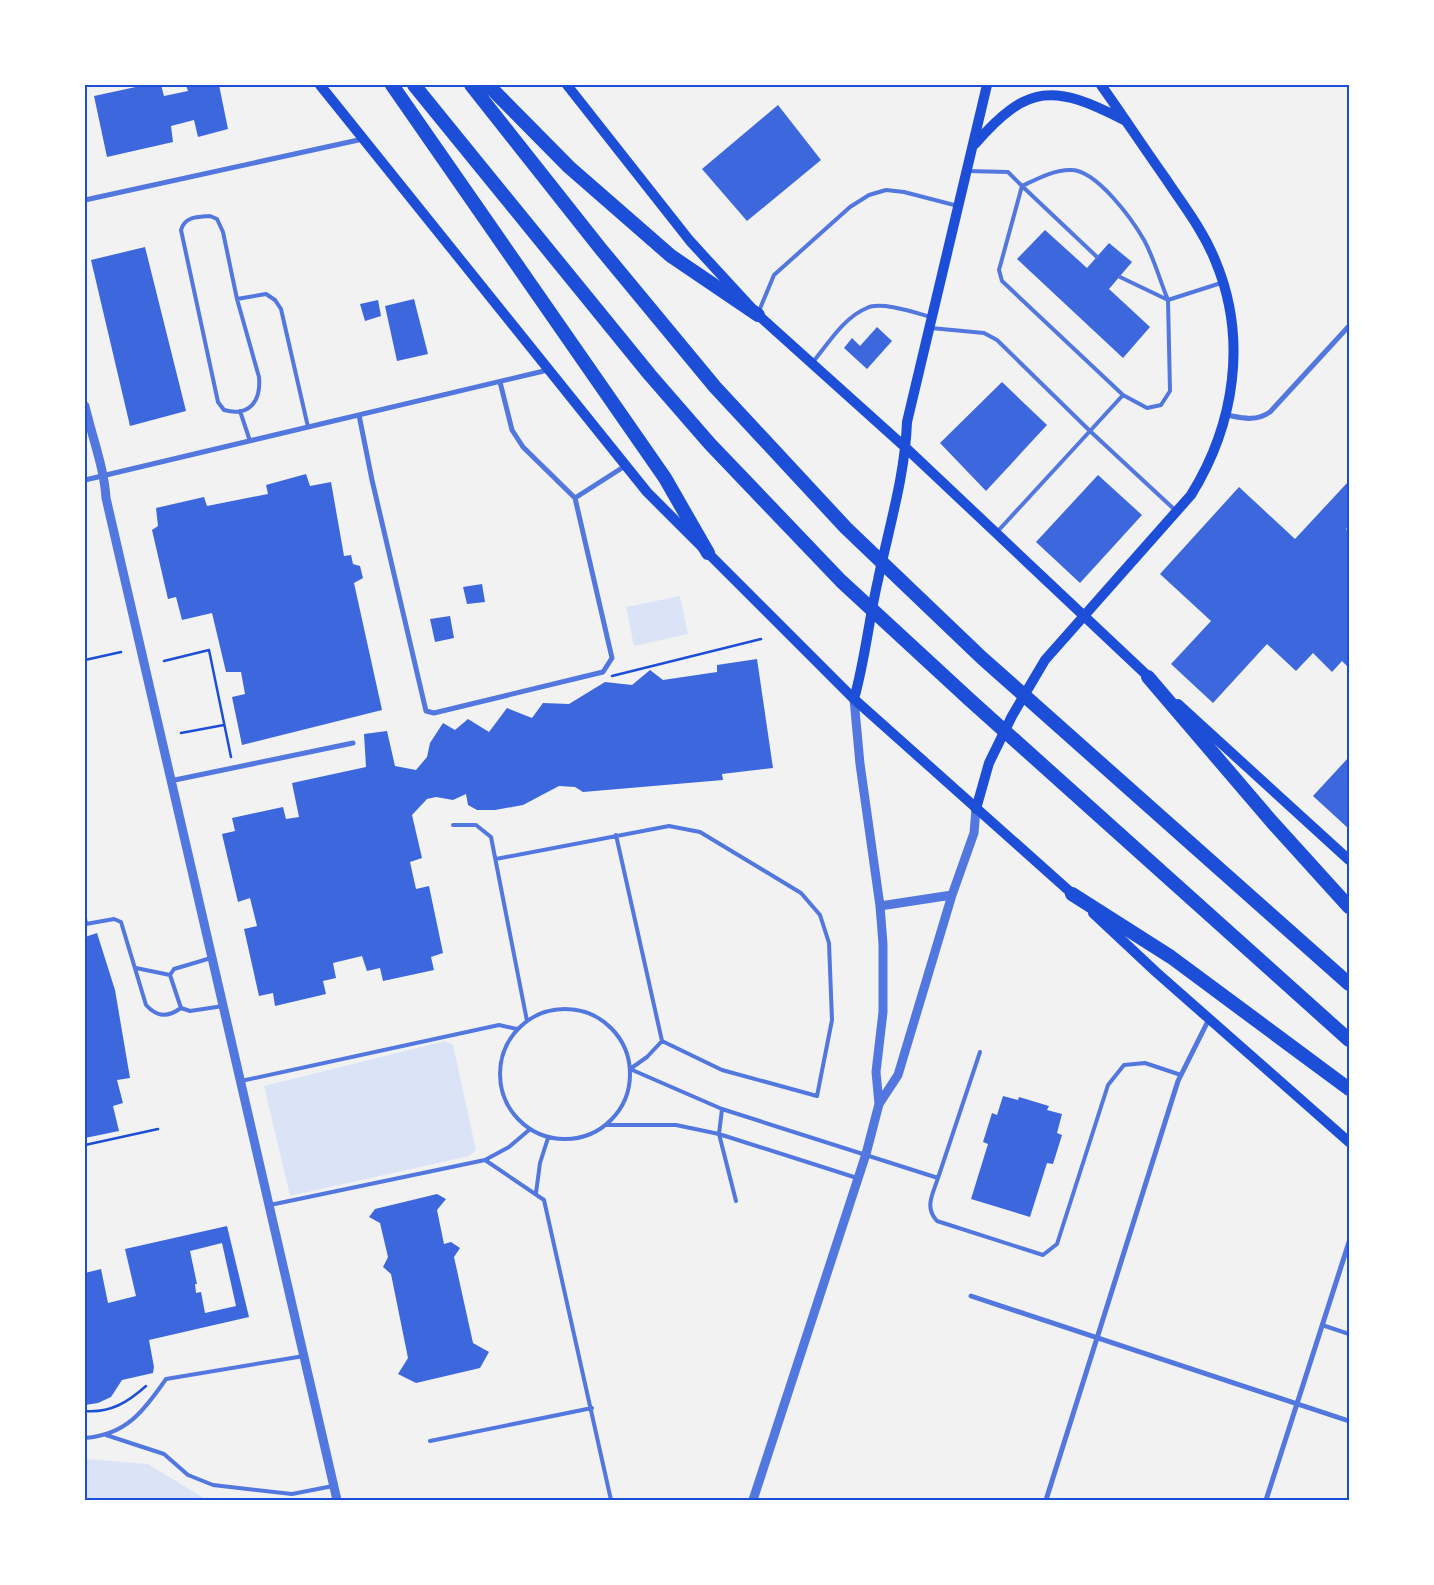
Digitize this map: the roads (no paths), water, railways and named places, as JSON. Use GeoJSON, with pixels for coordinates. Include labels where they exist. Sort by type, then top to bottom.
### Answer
{"type":"FeatureCollection","features":[{"type":"Feature","properties":{"kind":"highway"},"geometry":{"type":"LineString","coordinates":[[392,85],[665,478],[708,553]]}},
{"type":"Feature","properties":{"kind":"highway"},"geometry":{"type":"LineString","coordinates":[[414,85],[650,375],[710,444],[841,581],[970,700],[1349,1040]]}},
{"type":"Feature","properties":{"kind":"highway"},"geometry":{"type":"LineString","coordinates":[[470,85],[606,256],[715,387],[846,528],[990,665],[1349,984]]}},
{"type":"Feature","properties":{"kind":"highway"},"geometry":{"type":"LineString","coordinates":[[488,85],[544,145],[671,256],[758,316]]}},
{"type":"Feature","properties":{"kind":"highway"},"geometry":{"type":"LineString","coordinates":[[1148,677],[1272,822],[1349,908]]}},
{"type":"Feature","properties":{"kind":"highway"},"geometry":{"type":"LineString","coordinates":[[1072,894],[1171,957],[1349,1089]]}},
{"type":"Feature","properties":{"kind":"main road"},"geometry":{"type":"LineString","coordinates":[[320,85],[647,492],[854,699],[1209,1019],[1349,1142]]}},
{"type":"Feature","properties":{"kind":"main road"},"geometry":{"type":"LineString","coordinates":[[567,85],[690,241],[758,316],[906,448],[1148,677],[1347,855]]}},
{"type":"Feature","properties":{"kind":"main road"},"geometry":{"type":"LineString","coordinates":[[854,699],[864,657],[871,612],[893,517],[906,448],[907,422],[987,85]]}},
{"type":"Feature","properties":{"kind":"main road"},"geometry":{"type":"LineString","coordinates":[[976,809],[990,763],[1012,716],[1045,660],[1085,617],[1096,600],[1178,512],[1204,474],[1221,436],[1226,415],[1233,374],[1234,349],[1232,323],[1223,282],[1215,259],[1193,218],[1101,85]]}},
{"type":"Feature","properties":{"kind":"main road"},"geometry":{"type":"LineString","coordinates":[[973,146],[994,122],[1010,109],[1026,100],[1041,95],[1074,97],[1091,102],[1125,120]]}},
{"type":"Feature","properties":{"kind":"street"},"geometry":{"type":"LineString","coordinates":[[85,200],[364,139]]}},
{"type":"Feature","properties":{"kind":"street"},"geometry":{"type":"LineString","coordinates":[[1226,415],[1253,419],[1262,418],[1278,404],[1349,326]]}},
{"type":"Feature","properties":{"kind":"street"},"geometry":{"type":"LineString","coordinates":[[85,480],[548,370]]}},
{"type":"Feature","properties":{"kind":"street"},"geometry":{"type":"LineString","coordinates":[[359,415],[372,480],[426,711],[434,712],[603,672],[612,658],[576,498],[523,447],[512,430],[500,382]]}},
{"type":"Feature","properties":{"kind":"street"},"geometry":{"type":"LineString","coordinates":[[85,406],[93,442],[104,475],[106,498],[170,781],[337,1500]]}},
{"type":"Feature","properties":{"kind":"street"},"geometry":{"type":"LineString","coordinates":[[576,498],[626,466]]}},
{"type":"Feature","properties":{"kind":"street"},"geometry":{"type":"LineString","coordinates":[[854,699],[860,764],[880,906],[884,976],[880,1044],[876,1072],[879,1104]]}},
{"type":"Feature","properties":{"kind":"street"},"geometry":{"type":"LineString","coordinates":[[170,781],[353,743]]}},
{"type":"Feature","properties":{"kind":"street"},"geometry":{"type":"LineString","coordinates":[[753,1500],[866,1154],[879,1104],[898,1076],[952,895],[974,833],[976,809]]}},
{"type":"Feature","properties":{"kind":"street"},"geometry":{"type":"LineString","coordinates":[[880,906],[952,895]]}},
{"type":"Feature","properties":{"kind":"street"},"geometry":{"type":"LineString","coordinates":[[1046,1500],[1181,1076],[1209,1019]]}},
{"type":"Feature","properties":{"kind":"street"},"geometry":{"type":"LineString","coordinates":[[1266,1500],[1349,1242]]}},
{"type":"Feature","properties":{"kind":"street"},"geometry":{"type":"LineString","coordinates":[[971,1296],[1349,1421]]}},
{"type":"Feature","properties":{"kind":"lane"},"geometry":{"type":"LineString","coordinates":[[1073,170],[1088,174],[1103,186],[1144,240],[1168,300],[1170,391],[1161,405],[1147,408],[1123,395],[1002,281],[999,270],[1022,186],[1059,171],[1073,170]]}},
{"type":"Feature","properties":{"kind":"lane"},"geometry":{"type":"LineString","coordinates":[[967,171],[1008,172],[1097,257]]}},
{"type":"Feature","properties":{"kind":"lane"},"geometry":{"type":"LineString","coordinates":[[758,316],[774,275],[850,207],[869,195],[886,190],[904,192],[959,206]]}},
{"type":"Feature","properties":{"kind":"lane"},"geometry":{"type":"LineString","coordinates":[[210,216],[217,219],[223,232],[237,299],[259,377],[260,389],[256,401],[252,406],[240,411],[224,410],[218,402],[181,230],[183,223],[188,218],[210,216]]}},
{"type":"Feature","properties":{"kind":"lane"},"geometry":{"type":"LineString","coordinates":[[1120,277],[1168,300],[1223,282]]}},
{"type":"Feature","properties":{"kind":"lane"},"geometry":{"type":"LineString","coordinates":[[237,299],[266,294],[275,300],[280,309],[308,427]]}},
{"type":"Feature","properties":{"kind":"lane"},"geometry":{"type":"LineString","coordinates":[[812,364],[847,322],[868,307],[887,306],[932,317]]}},
{"type":"Feature","properties":{"kind":"lane"},"geometry":{"type":"LineString","coordinates":[[930,328],[984,333],[997,340],[1090,431],[1178,512]]}},
{"type":"Feature","properties":{"kind":"lane"},"geometry":{"type":"LineString","coordinates":[[995,533],[1123,395]]}},
{"type":"Feature","properties":{"kind":"lane"},"geometry":{"type":"LineString","coordinates":[[240,411],[250,441]]}},
{"type":"Feature","properties":{"kind":"lane"},"geometry":{"type":"LineString","coordinates":[[453,825],[476,825],[491,837],[527,1021]]}},
{"type":"Feature","properties":{"kind":"lane"},"geometry":{"type":"LineString","coordinates":[[496,859],[669,826],[700,832],[802,893],[820,914],[829,943],[832,1020],[817,1096],[722,1070],[662,1041]]}},
{"type":"Feature","properties":{"kind":"lane"},"geometry":{"type":"LineString","coordinates":[[616,835],[662,1041]]}},
{"type":"Feature","properties":{"kind":"lane"},"geometry":{"type":"LineString","coordinates":[[85,918],[86,924],[114,919],[121,922],[146,1005],[154,1013],[164,1016],[172,1014],[181,1008]]}},
{"type":"Feature","properties":{"kind":"lane"},"geometry":{"type":"LineString","coordinates":[[170,975],[174,970],[212,958]]}},
{"type":"Feature","properties":{"kind":"lane"},"geometry":{"type":"LineString","coordinates":[[136,968],[170,975]]}},
{"type":"Feature","properties":{"kind":"lane"},"geometry":{"type":"LineString","coordinates":[[170,975],[181,1008]]}},
{"type":"Feature","properties":{"kind":"lane"},"geometry":{"type":"LineString","coordinates":[[181,1008],[190,1011],[223,1006]]}},
{"type":"Feature","properties":{"kind":"lane"},"geometry":{"type":"LineString","coordinates":[[555,1009],[576,1009],[596,1016],[613,1030],[621,1042],[630,1069],[628,1090],[623,1102],[607,1125],[589,1135],[576,1139],[548,1138],[529,1130],[514,1118],[504,1101],[499,1082],[500,1063],[506,1044],[517,1029],[527,1021],[534,1016],[555,1009]]}},
{"type":"Feature","properties":{"kind":"lane"},"geometry":{"type":"LineString","coordinates":[[240,1082],[499,1025],[517,1029]]}},
{"type":"Feature","properties":{"kind":"lane"},"geometry":{"type":"LineString","coordinates":[[630,1069],[647,1057],[662,1041]]}},
{"type":"Feature","properties":{"kind":"lane"},"geometry":{"type":"LineString","coordinates":[[980,1052],[929,1207],[931,1214],[937,1221],[1043,1255],[1057,1244],[1108,1085],[1124,1065],[1145,1063],[1181,1076]]}},
{"type":"Feature","properties":{"kind":"lane"},"geometry":{"type":"LineString","coordinates":[[630,1069],[722,1109],[938,1178]]}},
{"type":"Feature","properties":{"kind":"lane"},"geometry":{"type":"LineString","coordinates":[[722,1109],[719,1134],[736,1201]]}},
{"type":"Feature","properties":{"kind":"lane"},"geometry":{"type":"LineString","coordinates":[[607,1125],[676,1125],[719,1134],[858,1178]]}},
{"type":"Feature","properties":{"kind":"lane"},"geometry":{"type":"LineString","coordinates":[[270,1205],[485,1160],[509,1147],[529,1130]]}},
{"type":"Feature","properties":{"kind":"lane"},"geometry":{"type":"LineString","coordinates":[[536,1193],[540,1163],[548,1138]]}},
{"type":"Feature","properties":{"kind":"lane"},"geometry":{"type":"LineString","coordinates":[[485,1160],[544,1200],[592,1408],[610,1500]]}},
{"type":"Feature","properties":{"kind":"lane"},"geometry":{"type":"LineString","coordinates":[[1322,1326],[1349,1334]]}},
{"type":"Feature","properties":{"kind":"lane"},"geometry":{"type":"LineString","coordinates":[[85,1438],[106,1435],[128,1423],[148,1407],[166,1379],[304,1356]]}},
{"type":"Feature","properties":{"kind":"lane"},"geometry":{"type":"LineString","coordinates":[[430,1441],[592,1408]]}},
{"type":"Feature","properties":{"kind":"lane"},"geometry":{"type":"LineString","coordinates":[[106,1435],[164,1454],[188,1475],[213,1485],[292,1494],[333,1486]]}}]}
